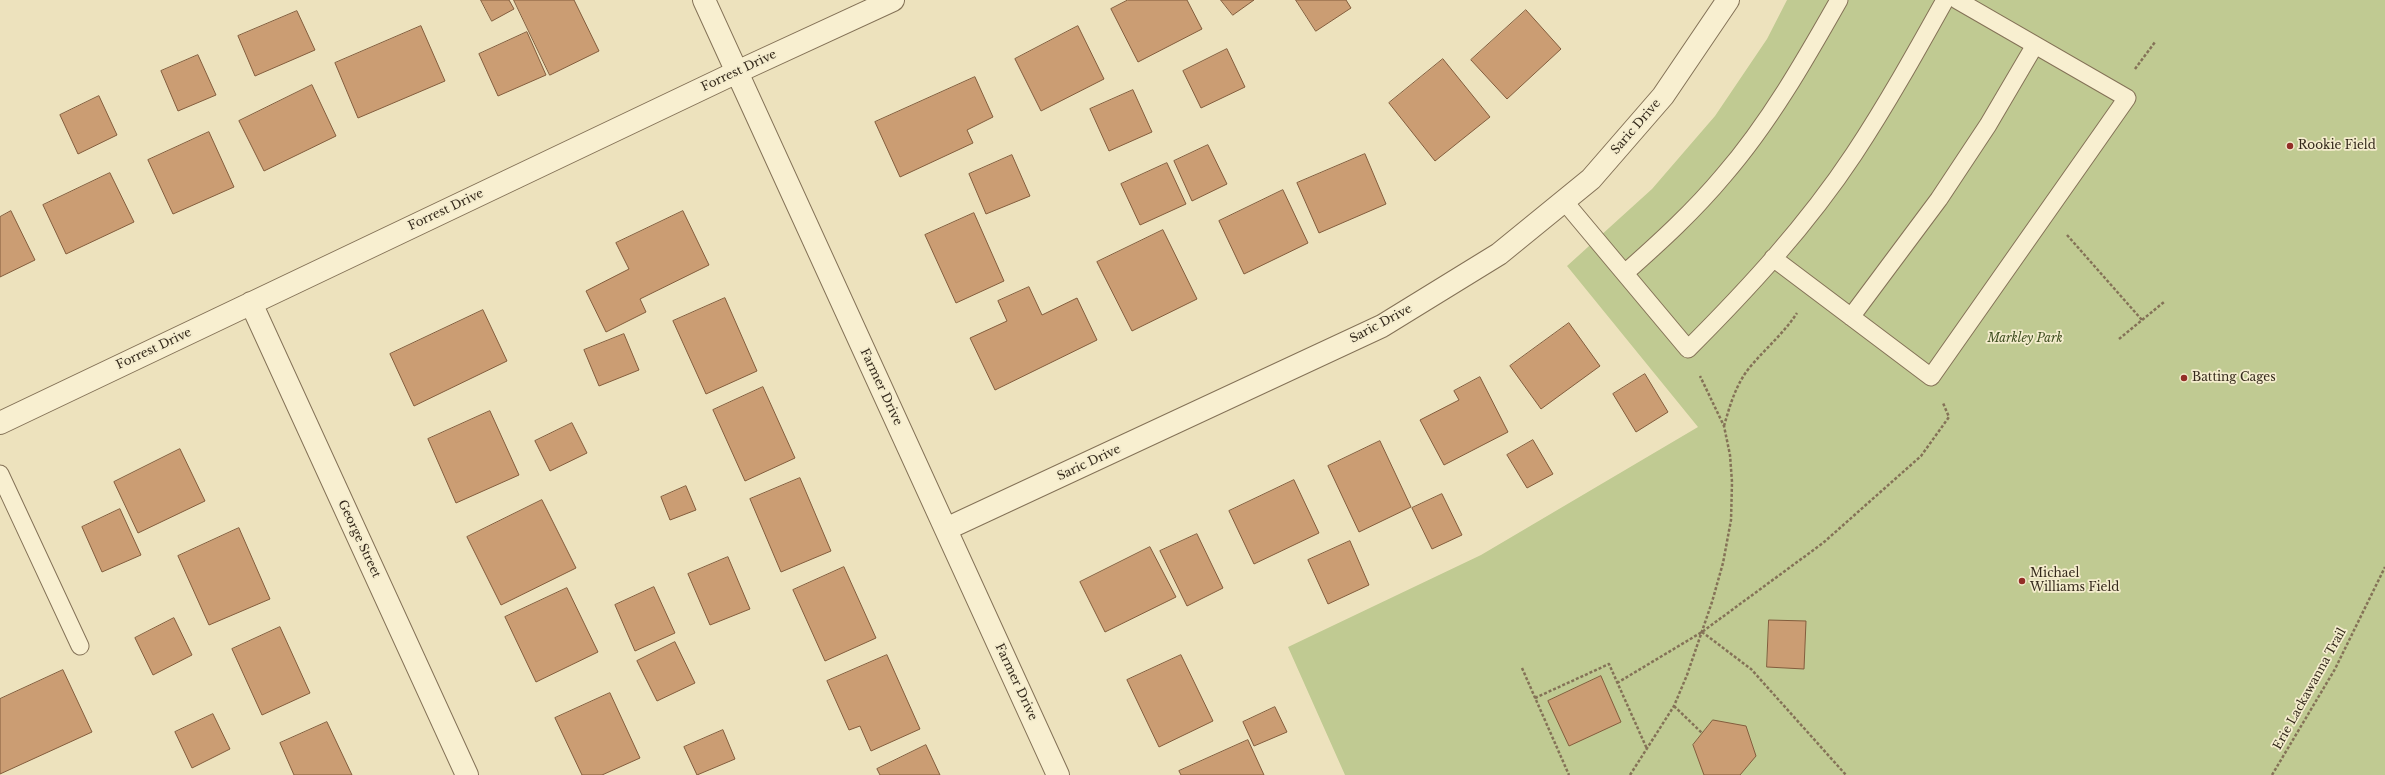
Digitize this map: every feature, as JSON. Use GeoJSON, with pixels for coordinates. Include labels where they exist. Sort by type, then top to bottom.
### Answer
{"type":"FeatureCollection","features":[{"type":"Feature","properties":{"kind":"street","name":"Farmer Drive"},"geometry":{"type":"LineString","coordinates":[[704,0],[1058,775]]}},
{"type":"Feature","properties":{"kind":"street","name":"Forrest Drive"},"geometry":{"type":"LineString","coordinates":[[0,422],[737,72],[894,0]]}},
{"type":"Feature","properties":{"kind":"street","name":"Saric Drive"},"geometry":{"type":"LineString","coordinates":[[946,529],[1382,326],[1499,254],[1591,179],[1664,96],[1728,0]]}},
{"type":"Feature","properties":{"kind":"street","name":"George Street"},"geometry":{"type":"LineString","coordinates":[[251,303],[466,775]]}},
{"type":"Feature","properties":{"kind":"lane"},"geometry":{"type":"LineString","coordinates":[[1625,273],[1678,226],[1725,175],[1765,120],[1839,0]]}},
{"type":"Feature","properties":{"kind":"lane"},"geometry":{"type":"LineString","coordinates":[[1564,201],[1688,349],[1740,298],[1854,155],[1945,0]]}},
{"type":"Feature","properties":{"kind":"lane"},"geometry":{"type":"LineString","coordinates":[[1773,258],[1931,377],[2127,98],[1957,0]]}},
{"type":"Feature","properties":{"kind":"lane"},"geometry":{"type":"LineString","coordinates":[[1851,317],[1939,199],[1988,124],[2035,45]]}},
{"type":"Feature","properties":{"kind":"lane"},"geometry":{"type":"LineString","coordinates":[[0,474],[80,646]]}},
{"type":"Feature","properties":{"kind":"path"},"geometry":{"type":"LineString","coordinates":[[2047,212],[2142,320]]}},
{"type":"Feature","properties":{"kind":"path"},"geometry":{"type":"LineString","coordinates":[[1724,426],[1732,398],[1746,373],[1787,329],[1814,288]]}},
{"type":"Feature","properties":{"kind":"path"},"geometry":{"type":"LineString","coordinates":[[2119,339],[2164,302]]}},
{"type":"Feature","properties":{"kind":"path"},"geometry":{"type":"LineString","coordinates":[[1630,775],[1674,706],[1702,632],[1723,563],[1731,520],[1732,482],[1730,455],[1724,426],[1688,349]]}},
{"type":"Feature","properties":{"kind":"path"},"geometry":{"type":"LineString","coordinates":[[1618,683],[1702,632],[1823,543],[1921,456],[1949,417],[1931,377]]}},
{"type":"Feature","properties":{"kind":"path","name":"Erie Lackawanna Trail"},"geometry":{"type":"LineString","coordinates":[[2272,775],[2334,669],[2385,567]]}},
{"type":"Feature","properties":{"kind":"path"},"geometry":{"type":"LineString","coordinates":[[1702,632],[1751,668],[1846,775]]}},
{"type":"Feature","properties":{"kind":"path"},"geometry":{"type":"LineString","coordinates":[[1535,698],[1609,664],[1647,749]]}},
{"type":"Feature","properties":{"kind":"path"},"geometry":{"type":"LineString","coordinates":[[1522,668],[1569,775]]}},
{"type":"Feature","properties":{"kind":"path"},"geometry":{"type":"LineString","coordinates":[[1674,706],[1702,733]]}},
{"type":"Feature","properties":{"kind":"green space","name":"Markley Park"},"geometry":{"type":"Polygon","coordinates":[[[1787,0],[2385,0],[2385,775],[1345,775],[1288,647],[1481,555],[1698,427],[1567,266],[1652,189],[1715,116],[1767,39],[1787,0]]]}},
{"type":"Feature","properties":{"kind":"building"},"geometry":{"type":"Polygon","coordinates":[[[481,0],[509,0],[514,9],[492,21],[481,0]]]}},
{"type":"Feature","properties":{"kind":"building"},"geometry":{"type":"Polygon","coordinates":[[[514,0],[574,0],[599,51],[550,75],[514,0]]]}},
{"type":"Feature","properties":{"kind":"building"},"geometry":{"type":"Polygon","coordinates":[[[1128,0],[1187,0],[1202,29],[1138,62],[1111,9],[1128,0]]]}},
{"type":"Feature","properties":{"kind":"building"},"geometry":{"type":"Polygon","coordinates":[[[1221,0],[1254,0],[1233,15],[1221,0]]]}},
{"type":"Feature","properties":{"kind":"building"},"geometry":{"type":"Polygon","coordinates":[[[1296,0],[1346,0],[1351,8],[1316,31],[1296,0]]]}},
{"type":"Feature","properties":{"kind":"building"},"geometry":{"type":"Polygon","coordinates":[[[1526,10],[1561,49],[1507,99],[1471,60],[1526,10]]]}},
{"type":"Feature","properties":{"kind":"building"},"geometry":{"type":"Polygon","coordinates":[[[297,11],[315,50],[255,76],[238,36],[297,11]]]}},
{"type":"Feature","properties":{"kind":"building"},"geometry":{"type":"Polygon","coordinates":[[[421,26],[445,81],[358,118],[335,63],[421,26]]]}},
{"type":"Feature","properties":{"kind":"building"},"geometry":{"type":"Polygon","coordinates":[[[1078,26],[1104,79],[1041,111],[1015,59],[1078,26]]]}},
{"type":"Feature","properties":{"kind":"building"},"geometry":{"type":"Polygon","coordinates":[[[527,32],[546,75],[498,96],[479,54],[527,32]]]}},
{"type":"Feature","properties":{"kind":"building"},"geometry":{"type":"Polygon","coordinates":[[[1227,49],[1245,87],[1201,108],[1183,71],[1227,49]]]}},
{"type":"Feature","properties":{"kind":"building"},"geometry":{"type":"Polygon","coordinates":[[[198,55],[216,95],[178,111],[161,71],[198,55]]]}},
{"type":"Feature","properties":{"kind":"building"},"geometry":{"type":"Polygon","coordinates":[[[1443,59],[1490,117],[1435,161],[1389,103],[1443,59]]]}},
{"type":"Feature","properties":{"kind":"building"},"geometry":{"type":"Polygon","coordinates":[[[975,77],[993,117],[967,130],[973,143],[900,177],[875,122],[975,77]]]}},
{"type":"Feature","properties":{"kind":"building"},"geometry":{"type":"Polygon","coordinates":[[[312,85],[336,136],[264,171],[239,121],[312,85]]]}},
{"type":"Feature","properties":{"kind":"building"},"geometry":{"type":"Polygon","coordinates":[[[1133,90],[1152,132],[1109,151],[1090,109],[1133,90]]]}},
{"type":"Feature","properties":{"kind":"building"},"geometry":{"type":"Polygon","coordinates":[[[99,96],[117,135],[78,154],[60,115],[99,96]]]}},
{"type":"Feature","properties":{"kind":"building"},"geometry":{"type":"Polygon","coordinates":[[[209,132],[234,187],[173,214],[148,160],[209,132]]]}},
{"type":"Feature","properties":{"kind":"building"},"geometry":{"type":"Polygon","coordinates":[[[1208,145],[1227,184],[1192,201],[1174,161],[1208,145]]]}},
{"type":"Feature","properties":{"kind":"building"},"geometry":{"type":"Polygon","coordinates":[[[1365,154],[1386,204],[1319,233],[1297,183],[1365,154]]]}},
{"type":"Feature","properties":{"kind":"building"},"geometry":{"type":"Polygon","coordinates":[[[1012,155],[1030,196],[986,214],[969,174],[1012,155]]]}},
{"type":"Feature","properties":{"kind":"building"},"geometry":{"type":"Polygon","coordinates":[[[1167,163],[1186,204],[1140,225],[1121,184],[1167,163]]]}},
{"type":"Feature","properties":{"kind":"building"},"geometry":{"type":"Polygon","coordinates":[[[110,173],[134,222],[66,254],[43,205],[110,173]]]}},
{"type":"Feature","properties":{"kind":"building"},"geometry":{"type":"Polygon","coordinates":[[[1283,190],[1308,243],[1244,274],[1219,221],[1283,190]]]}},
{"type":"Feature","properties":{"kind":"building"},"geometry":{"type":"Polygon","coordinates":[[[11,211],[35,260],[0,277],[0,217],[11,211]]]}},
{"type":"Feature","properties":{"kind":"building"},"geometry":{"type":"Polygon","coordinates":[[[683,211],[709,265],[640,299],[646,312],[606,332],[586,291],[629,269],[616,243],[683,211]]]}},
{"type":"Feature","properties":{"kind":"building"},"geometry":{"type":"Polygon","coordinates":[[[974,213],[1004,281],[956,303],[925,235],[974,213]]]}},
{"type":"Feature","properties":{"kind":"building"},"geometry":{"type":"Polygon","coordinates":[[[1163,230],[1197,299],[1132,331],[1097,262],[1163,230]]]}},
{"type":"Feature","properties":{"kind":"building"},"geometry":{"type":"Polygon","coordinates":[[[1029,287],[1042,315],[1077,298],[1097,340],[995,390],[970,338],[1007,321],[998,301],[1029,287]]]}},
{"type":"Feature","properties":{"kind":"building"},"geometry":{"type":"Polygon","coordinates":[[[725,298],[757,371],[706,394],[673,321],[725,298]]]}},
{"type":"Feature","properties":{"kind":"building"},"geometry":{"type":"Polygon","coordinates":[[[483,310],[507,361],[414,406],[390,354],[483,310]]]}},
{"type":"Feature","properties":{"kind":"building"},"geometry":{"type":"Polygon","coordinates":[[[1569,323],[1600,366],[1541,409],[1510,366],[1569,323]]]}},
{"type":"Feature","properties":{"kind":"building"},"geometry":{"type":"Polygon","coordinates":[[[624,334],[639,370],[599,386],[584,350],[624,334]]]}},
{"type":"Feature","properties":{"kind":"building"},"geometry":{"type":"Polygon","coordinates":[[[1645,374],[1668,412],[1636,432],[1613,394],[1645,374]]]}},
{"type":"Feature","properties":{"kind":"building"},"geometry":{"type":"Polygon","coordinates":[[[1480,377],[1508,432],[1444,465],[1420,420],[1459,400],[1454,391],[1480,377]]]}},
{"type":"Feature","properties":{"kind":"building"},"geometry":{"type":"Polygon","coordinates":[[[763,387],[795,458],[745,481],[713,410],[763,387]]]}},
{"type":"Feature","properties":{"kind":"building"},"geometry":{"type":"Polygon","coordinates":[[[490,411],[519,475],[456,503],[428,439],[490,411]]]}},
{"type":"Feature","properties":{"kind":"building"},"geometry":{"type":"Polygon","coordinates":[[[572,423],[587,453],[550,471],[535,441],[572,423]]]}},
{"type":"Feature","properties":{"kind":"building"},"geometry":{"type":"Polygon","coordinates":[[[1533,440],[1553,474],[1527,488],[1507,455],[1533,440]]]}},
{"type":"Feature","properties":{"kind":"building"},"geometry":{"type":"Polygon","coordinates":[[[1380,441],[1411,507],[1359,532],[1328,466],[1380,441]]]}},
{"type":"Feature","properties":{"kind":"building"},"geometry":{"type":"Polygon","coordinates":[[[180,449],[205,501],[138,533],[114,482],[180,449]]]}},
{"type":"Feature","properties":{"kind":"building"},"geometry":{"type":"Polygon","coordinates":[[[800,478],[831,551],[781,572],[750,499],[800,478]]]}},
{"type":"Feature","properties":{"kind":"building"},"geometry":{"type":"Polygon","coordinates":[[[1294,480],[1319,533],[1254,564],[1229,511],[1294,480]]]}},
{"type":"Feature","properties":{"kind":"building"},"geometry":{"type":"Polygon","coordinates":[[[686,486],[696,510],[670,520],[661,497],[686,486]]]}},
{"type":"Feature","properties":{"kind":"building"},"geometry":{"type":"Polygon","coordinates":[[[1442,494],[1462,535],[1432,549],[1412,508],[1442,494]]]}},
{"type":"Feature","properties":{"kind":"building"},"geometry":{"type":"Polygon","coordinates":[[[542,500],[576,568],[501,605],[467,537],[542,500]]]}},
{"type":"Feature","properties":{"kind":"building"},"geometry":{"type":"Polygon","coordinates":[[[120,509],[141,555],[102,572],[82,527],[120,509]]]}},
{"type":"Feature","properties":{"kind":"building"},"geometry":{"type":"Polygon","coordinates":[[[239,528],[270,599],[209,625],[178,556],[239,528]]]}},
{"type":"Feature","properties":{"kind":"building"},"geometry":{"type":"Polygon","coordinates":[[[1197,534],[1223,588],[1187,606],[1160,551],[1197,534]]]}},
{"type":"Feature","properties":{"kind":"building"},"geometry":{"type":"Polygon","coordinates":[[[1350,541],[1369,585],[1328,604],[1308,560],[1350,541]]]}},
{"type":"Feature","properties":{"kind":"building"},"geometry":{"type":"Polygon","coordinates":[[[1150,547],[1176,597],[1105,632],[1080,582],[1150,547]]]}},
{"type":"Feature","properties":{"kind":"building"},"geometry":{"type":"Polygon","coordinates":[[[728,557],[750,609],[710,625],[688,574],[728,557]]]}},
{"type":"Feature","properties":{"kind":"building"},"geometry":{"type":"Polygon","coordinates":[[[844,567],[876,638],[825,661],[793,590],[844,567]]]}},
{"type":"Feature","properties":{"kind":"building"},"geometry":{"type":"Polygon","coordinates":[[[654,587],[675,633],[635,651],[615,605],[654,587]]]}},
{"type":"Feature","properties":{"kind":"building"},"geometry":{"type":"Polygon","coordinates":[[[567,588],[598,652],[536,682],[505,617],[567,588]]]}},
{"type":"Feature","properties":{"kind":"building"},"geometry":{"type":"Polygon","coordinates":[[[174,618],[192,655],[153,675],[135,638],[174,618]]]}},
{"type":"Feature","properties":{"kind":"building"},"geometry":{"type":"Polygon","coordinates":[[[1769,620],[1806,621],[1804,669],[1767,667],[1769,620]]]}},
{"type":"Feature","properties":{"kind":"building"},"geometry":{"type":"Polygon","coordinates":[[[280,627],[310,693],[262,715],[232,649],[280,627]]]}},
{"type":"Feature","properties":{"kind":"building"},"geometry":{"type":"Polygon","coordinates":[[[675,642],[695,683],[657,701],[637,661],[675,642]]]}},
{"type":"Feature","properties":{"kind":"building"},"geometry":{"type":"Polygon","coordinates":[[[887,655],[920,729],[871,751],[860,726],[849,730],[827,681],[887,655]]]}},
{"type":"Feature","properties":{"kind":"building"},"geometry":{"type":"Polygon","coordinates":[[[1181,655],[1213,721],[1159,747],[1127,680],[1181,655]]]}},
{"type":"Feature","properties":{"kind":"building"},"geometry":{"type":"Polygon","coordinates":[[[63,670],[92,732],[0,774],[0,699],[63,670]]]}},
{"type":"Feature","properties":{"kind":"building"},"geometry":{"type":"Polygon","coordinates":[[[1601,676],[1621,722],[1569,746],[1548,701],[1601,676]]]}},
{"type":"Feature","properties":{"kind":"building"},"geometry":{"type":"Polygon","coordinates":[[[610,693],[640,758],[602,775],[582,775],[555,718],[610,693]]]}},
{"type":"Feature","properties":{"kind":"building"},"geometry":{"type":"Polygon","coordinates":[[[1275,707],[1287,732],[1254,746],[1243,722],[1275,707]]]}},
{"type":"Feature","properties":{"kind":"building"},"geometry":{"type":"Polygon","coordinates":[[[213,714],[230,749],[192,768],[175,732],[213,714]]]}},
{"type":"Feature","properties":{"kind":"building"},"geometry":{"type":"Polygon","coordinates":[[[1713,720],[1746,726],[1756,756],[1740,775],[1704,775],[1693,745],[1713,720]]]}},
{"type":"Feature","properties":{"kind":"building"},"geometry":{"type":"Polygon","coordinates":[[[327,722],[352,775],[294,775],[280,743],[327,722]]]}},
{"type":"Feature","properties":{"kind":"building"},"geometry":{"type":"Polygon","coordinates":[[[723,730],[735,759],[697,775],[684,747],[723,730]]]}},
{"type":"Feature","properties":{"kind":"building"},"geometry":{"type":"Polygon","coordinates":[[[1248,740],[1264,775],[1181,775],[1179,771],[1248,740]]]}},
{"type":"Feature","properties":{"kind":"building"},"geometry":{"type":"Polygon","coordinates":[[[926,745],[940,775],[880,775],[877,769],[926,745]]]}},
{"type":"Feature","properties":{"kind":"place","name":"Rookie Field"},"geometry":{"type":"Point","coordinates":[2290,146]}},
{"type":"Feature","properties":{"kind":"place","name":"Batting Cages"},"geometry":{"type":"Point","coordinates":[2184,378]}},
{"type":"Feature","properties":{"kind":"place","name":"Michael Williams Field"},"geometry":{"type":"Point","coordinates":[2022,581]}}]}
